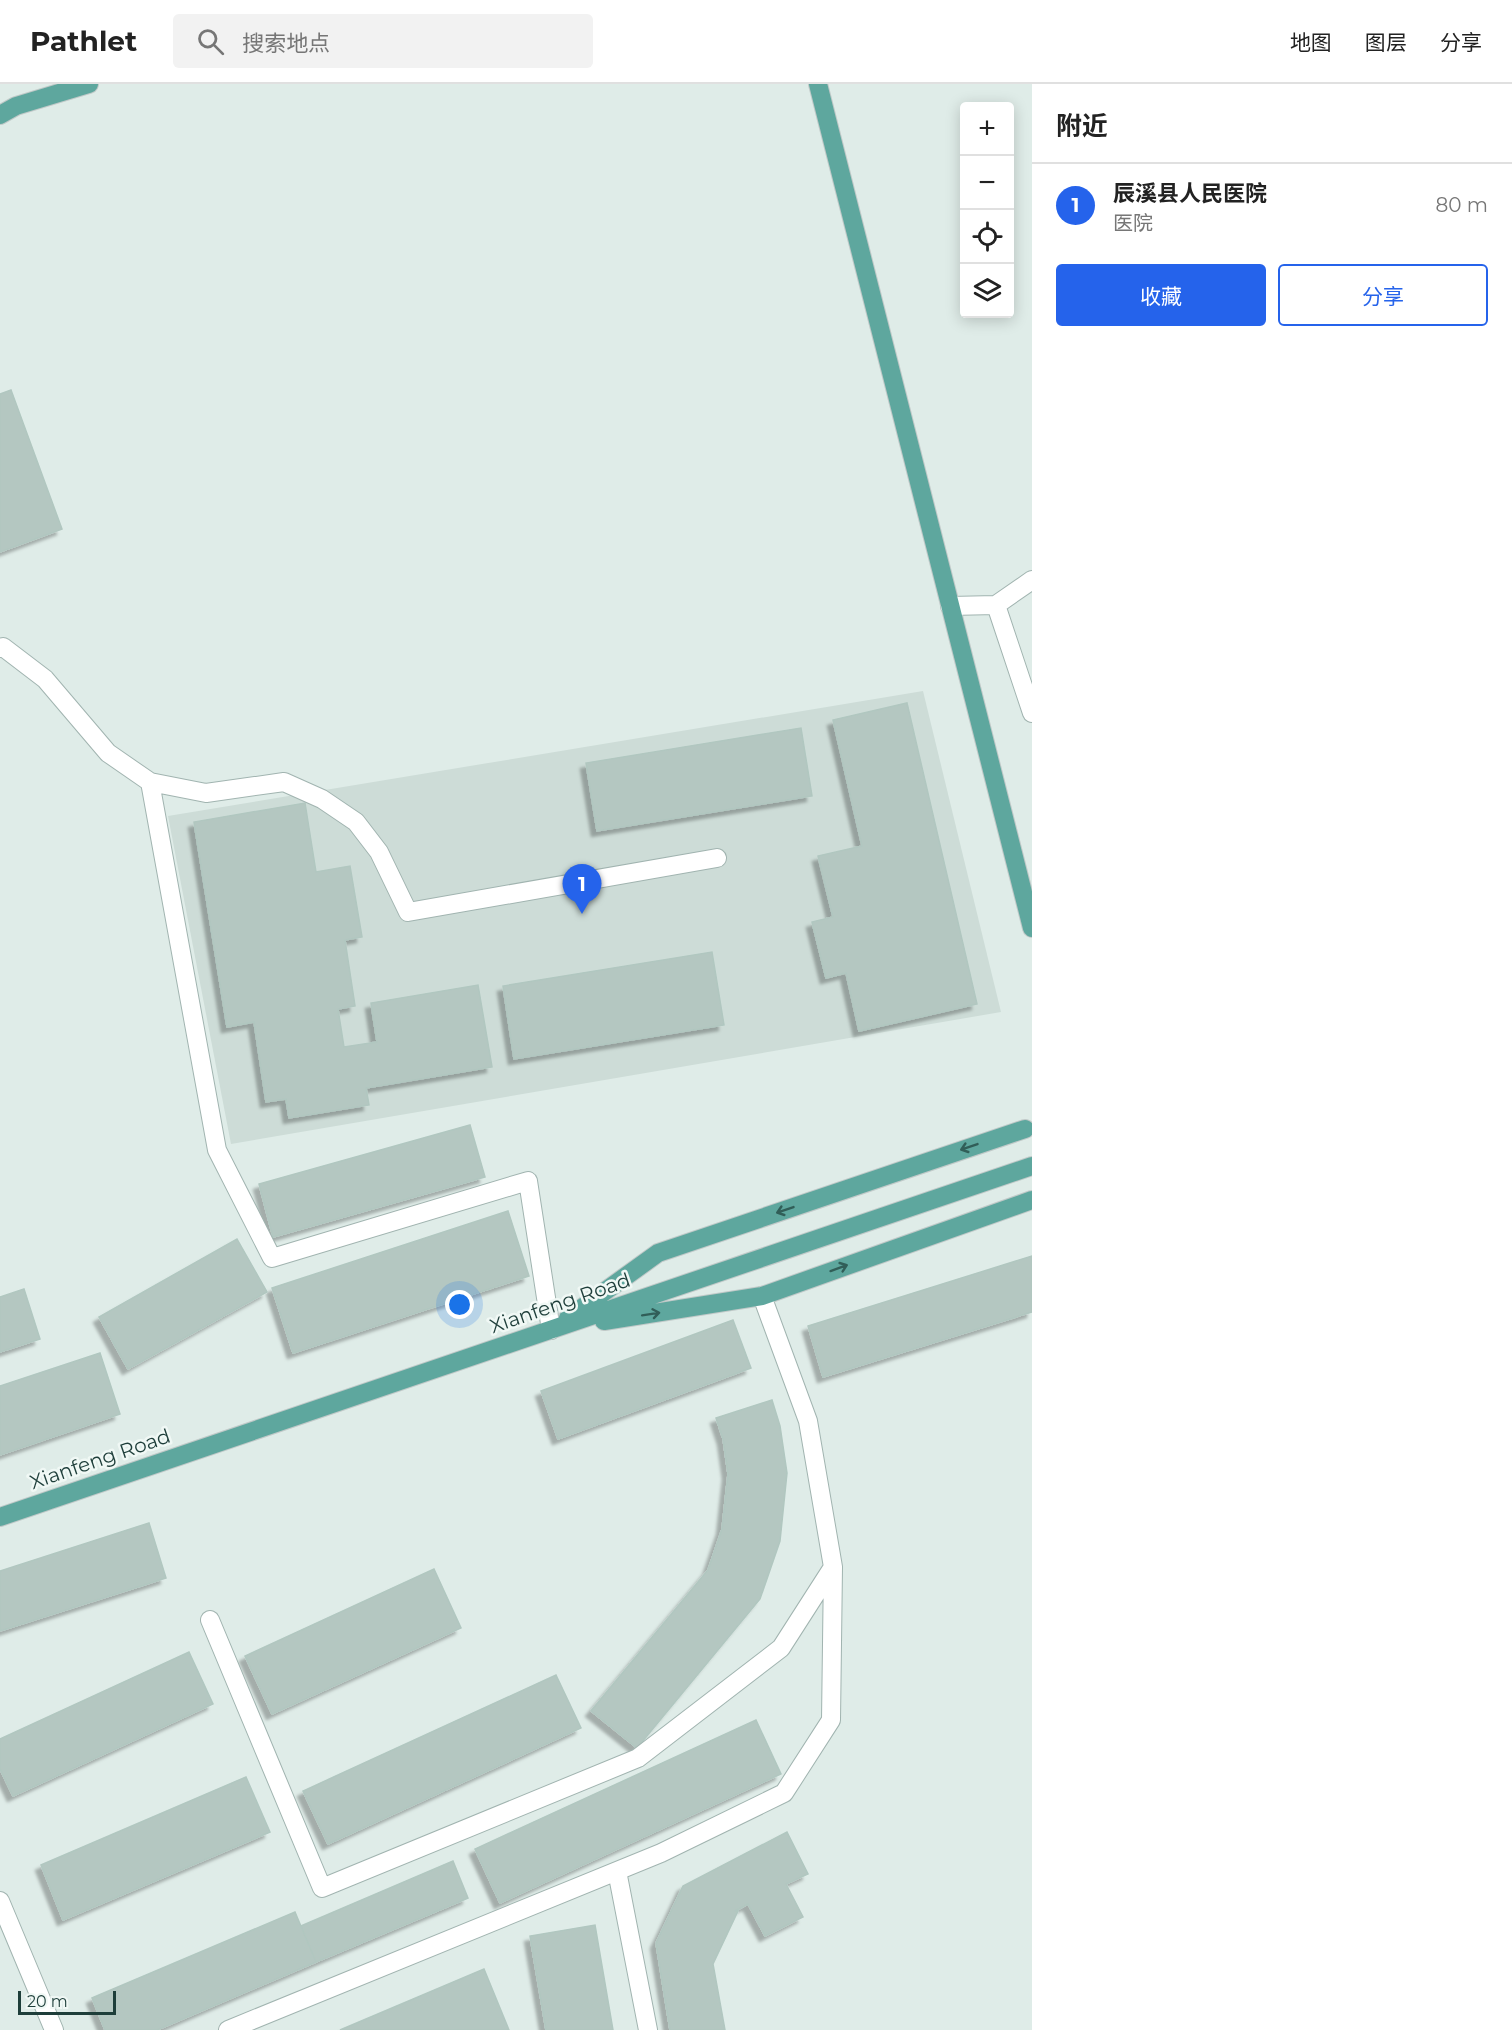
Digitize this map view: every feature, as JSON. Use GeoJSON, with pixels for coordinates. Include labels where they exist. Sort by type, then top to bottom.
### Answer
{"type":"FeatureCollection","features":[{"type":"Feature","properties":{"kind":"main road"},"geometry":{"type":"LineString","coordinates":[[0,115],[16,106],[89,84]]}},
{"type":"Feature","properties":{"kind":"main road"},"geometry":{"type":"LineString","coordinates":[[818,84],[1032,928]]}},
{"type":"Feature","properties":{"kind":"main road"},"geometry":{"type":"LineString","coordinates":[[552,1330],[658,1253],[1025,1129]]}},
{"type":"Feature","properties":{"kind":"main road","name":"Xianfeng Road"},"geometry":{"type":"LineString","coordinates":[[0,1517],[1032,1166]]}},
{"type":"Feature","properties":{"kind":"main road"},"geometry":{"type":"LineString","coordinates":[[552,1330],[762,1296],[1032,1200]]}},
{"type":"Feature","properties":{"kind":"street"},"geometry":{"type":"LineString","coordinates":[[950,606],[996,605],[1032,580]]}},
{"type":"Feature","properties":{"kind":"street"},"geometry":{"type":"LineString","coordinates":[[996,605],[1032,713]]}},
{"type":"Feature","properties":{"kind":"street"},"geometry":{"type":"LineString","coordinates":[[0,648],[3,647],[45,679],[108,753],[150,782],[206,793],[284,782],[322,799],[356,822],[379,852],[408,912],[717,858]]}},
{"type":"Feature","properties":{"kind":"street"},"geometry":{"type":"LineString","coordinates":[[150,782],[217,1150],[272,1258],[528,1181],[552,1330]]}},
{"type":"Feature","properties":{"kind":"street"},"geometry":{"type":"LineString","coordinates":[[228,2030],[661,1853],[784,1793],[831,1720],[833,1567],[808,1421],[762,1296]]}},
{"type":"Feature","properties":{"kind":"street"},"geometry":{"type":"LineString","coordinates":[[210,1620],[322,1888],[638,1758],[781,1648],[833,1567]]}},
{"type":"Feature","properties":{"kind":"street"},"geometry":{"type":"LineString","coordinates":[[617,1871],[648,2030]]}},
{"type":"Feature","properties":{"kind":"street"},"geometry":{"type":"LineString","coordinates":[[0,1900],[54,2030]]}},
{"type":"Feature","properties":{"kind":"shaded area"},"geometry":{"type":"Polygon","coordinates":[[[923,691],[1001,1012],[231,1144],[168,816],[923,691]]]}},
{"type":"Feature","properties":{"kind":"building"},"geometry":{"type":"Polygon","coordinates":[[[11,390],[62,529],[0,552],[0,394],[11,390]]]}},
{"type":"Feature","properties":{"kind":"building"},"geometry":{"type":"Polygon","coordinates":[[[907,703],[977,1004],[859,1031],[846,973],[826,978],[812,922],[833,917],[818,856],[862,846],[833,720],[907,703]]]}},
{"type":"Feature","properties":{"kind":"building"},"geometry":{"type":"Polygon","coordinates":[[[801,728],[812,796],[597,831],[586,763],[801,728]]]}},
{"type":"Feature","properties":{"kind":"building"},"geometry":{"type":"Polygon","coordinates":[[[305,803],[316,872],[350,866],[362,937],[345,940],[355,1006],[338,1009],[344,1047],[377,1042],[371,1003],[478,985],[492,1067],[366,1088],[369,1105],[289,1118],[286,1099],[266,1102],[254,1022],[227,1027],[194,822],[305,803]]]}},
{"type":"Feature","properties":{"kind":"building"},"geometry":{"type":"Polygon","coordinates":[[[712,952],[724,1025],[514,1059],[503,986],[712,952]]]}},
{"type":"Feature","properties":{"kind":"building"},"geometry":{"type":"Polygon","coordinates":[[[470,1125],[485,1177],[273,1237],[259,1184],[470,1125]]]}},
{"type":"Feature","properties":{"kind":"building"},"geometry":{"type":"Polygon","coordinates":[[[508,1211],[529,1276],[293,1353],[272,1288],[508,1211]]]}},
{"type":"Feature","properties":{"kind":"building"},"geometry":{"type":"Polygon","coordinates":[[[237,1239],[267,1292],[128,1369],[99,1317],[237,1239]]]}},
{"type":"Feature","properties":{"kind":"building"},"geometry":{"type":"Polygon","coordinates":[[[1032,1256],[1032,1312],[823,1377],[808,1326],[1032,1256]]]}},
{"type":"Feature","properties":{"kind":"building"},"geometry":{"type":"Polygon","coordinates":[[[24,1289],[40,1339],[0,1352],[0,1297],[24,1289]]]}},
{"type":"Feature","properties":{"kind":"building"},"geometry":{"type":"Polygon","coordinates":[[[733,1320],[751,1368],[558,1439],[541,1391],[733,1320]]]}},
{"type":"Feature","properties":{"kind":"building"},"geometry":{"type":"Polygon","coordinates":[[[100,1353],[120,1414],[0,1455],[0,1386],[100,1353]]]}},
{"type":"Feature","properties":{"kind":"building"},"geometry":{"type":"Polygon","coordinates":[[[772,1400],[780,1426],[787,1473],[780,1541],[760,1599],[637,1748],[591,1711],[708,1570],[722,1529],[728,1474],[723,1439],[716,1418],[772,1400]]]}},
{"type":"Feature","properties":{"kind":"building"},"geometry":{"type":"Polygon","coordinates":[[[149,1523],[166,1578],[0,1631],[0,1571],[149,1523]]]}},
{"type":"Feature","properties":{"kind":"building"},"geometry":{"type":"Polygon","coordinates":[[[434,1569],[461,1628],[272,1714],[245,1656],[434,1569]]]}},
{"type":"Feature","properties":{"kind":"building"},"geometry":{"type":"Polygon","coordinates":[[[189,1652],[213,1704],[13,1796],[0,1769],[0,1739],[189,1652]]]}},
{"type":"Feature","properties":{"kind":"building"},"geometry":{"type":"Polygon","coordinates":[[[556,1675],[581,1728],[328,1844],[303,1791],[556,1675]]]}},
{"type":"Feature","properties":{"kind":"building"},"geometry":{"type":"Polygon","coordinates":[[[756,1720],[781,1774],[500,1903],[475,1849],[756,1720]]]}},
{"type":"Feature","properties":{"kind":"building"},"geometry":{"type":"Polygon","coordinates":[[[246,1777],[270,1832],[63,1920],[41,1865],[246,1777]]]}},
{"type":"Feature","properties":{"kind":"building"},"geometry":{"type":"Polygon","coordinates":[[[787,1832],[808,1874],[786,1884],[803,1917],[765,1936],[748,1904],[735,1911],[738,1911],[713,1964],[725,2030],[670,2030],[656,1943],[683,1886],[787,1832]]]}},
{"type":"Feature","properties":{"kind":"building"},"geometry":{"type":"Polygon","coordinates":[[[453,1861],[468,1898],[316,1962],[301,1926],[453,1861]]]}},
{"type":"Feature","properties":{"kind":"building"},"geometry":{"type":"Polygon","coordinates":[[[295,1912],[316,1962],[157,2030],[105,2030],[92,1998],[295,1912]]]}},
{"type":"Feature","properties":{"kind":"building"},"geometry":{"type":"Polygon","coordinates":[[[595,1925],[613,2030],[546,2030],[530,1936],[595,1925]]]}},
{"type":"Feature","properties":{"kind":"building"},"geometry":{"type":"Polygon","coordinates":[[[484,1969],[509,2030],[340,2030],[484,1969]]]}},
{"type":"Feature","properties":{"kind":"place","name":"辰溪县人民医院"},"geometry":{"type":"Point","coordinates":[582,914]}}]}
